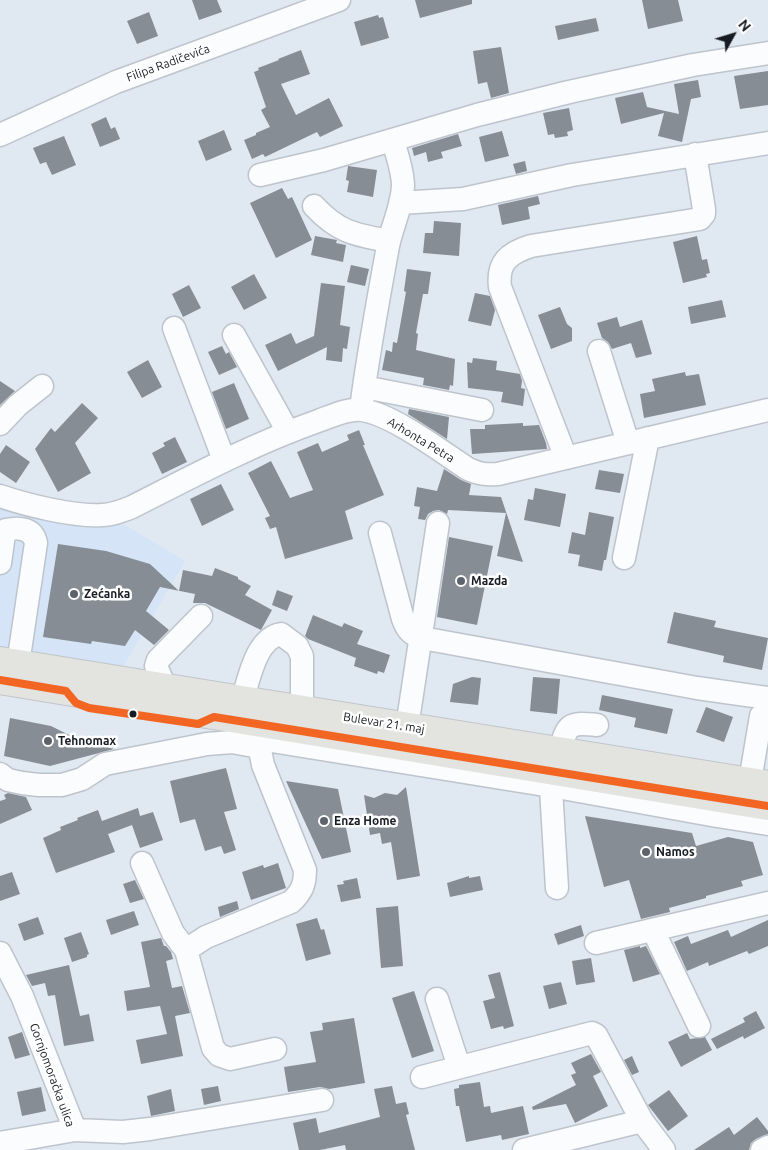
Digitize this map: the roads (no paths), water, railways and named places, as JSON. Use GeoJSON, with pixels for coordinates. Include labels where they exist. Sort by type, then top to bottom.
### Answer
{"type":"FeatureCollection","features":[{"type":"Feature","properties":{"kind":"main road","name":"Bulevar 21. maj"},"geometry":{"type":"LineString","coordinates":[[6,668],[165,687],[408,727],[554,769],[618,790],[745,796]]}},
{"type":"Feature","properties":{"kind":"main road","name":"Bulevar 21. maj"},"geometry":{"type":"LineString","coordinates":[[6,668],[66,691],[214,716],[260,737],[554,769],[745,796],[768,806]]}},
{"type":"Feature","properties":{"kind":"street","name":"Filipa Radičevića"},"geometry":{"type":"LineString","coordinates":[[0,135],[116,82],[340,0]]}},
{"type":"Feature","properties":{"kind":"street"},"geometry":{"type":"LineString","coordinates":[[260,175],[324,160],[477,115],[569,92],[693,65],[768,53]]}},
{"type":"Feature","properties":{"kind":"street"},"geometry":{"type":"LineString","coordinates":[[0,496],[31,505],[101,516],[132,507],[224,460],[288,432],[346,411],[361,409],[389,241],[403,185],[393,141]]}},
{"type":"Feature","properties":{"kind":"street"},"geometry":{"type":"LineString","coordinates":[[400,203],[463,199],[572,175],[768,143]]}},
{"type":"Feature","properties":{"kind":"street"},"geometry":{"type":"LineString","coordinates":[[566,458],[500,287],[500,270],[504,261],[513,254],[531,246],[700,219],[704,214],[704,209],[695,154]]}},
{"type":"Feature","properties":{"kind":"street"},"geometry":{"type":"LineString","coordinates":[[314,206],[326,219],[353,234],[389,241]]}},
{"type":"Feature","properties":{"kind":"street"},"geometry":{"type":"LineString","coordinates":[[174,328],[224,460]]}},
{"type":"Feature","properties":{"kind":"street"},"geometry":{"type":"LineString","coordinates":[[234,335],[288,432]]}},
{"type":"Feature","properties":{"kind":"street"},"geometry":{"type":"LineString","coordinates":[[599,351],[638,441],[624,558]]}},
{"type":"Feature","properties":{"kind":"street"},"geometry":{"type":"LineString","coordinates":[[0,424],[18,405],[42,386]]}},
{"type":"Feature","properties":{"kind":"street"},"geometry":{"type":"LineString","coordinates":[[364,387],[482,410]]}},
{"type":"Feature","properties":{"kind":"street","name":"Arhonta Petra"},"geometry":{"type":"LineString","coordinates":[[361,409],[373,412],[405,428],[468,469],[479,474],[498,474],[768,410]]}},
{"type":"Feature","properties":{"kind":"street"},"geometry":{"type":"LineString","coordinates":[[408,727],[438,523]]}},
{"type":"Feature","properties":{"kind":"street"},"geometry":{"type":"LineString","coordinates":[[0,563],[6,530],[15,528],[30,532],[35,538],[36,544],[6,668]]}},
{"type":"Feature","properties":{"kind":"street"},"geometry":{"type":"LineString","coordinates":[[380,534],[405,625],[412,634],[422,638],[697,688],[765,708],[745,796],[768,824]]}},
{"type":"Feature","properties":{"kind":"street"},"geometry":{"type":"LineString","coordinates":[[165,687],[156,666],[158,660],[200,616]]}},
{"type":"Feature","properties":{"kind":"street"},"geometry":{"type":"LineString","coordinates":[[242,700],[260,648],[273,635],[281,634],[298,646],[302,656],[302,710]]}},
{"type":"Feature","properties":{"kind":"street"},"geometry":{"type":"LineString","coordinates":[[557,888],[554,769],[565,734],[570,727],[577,723],[597,725]]}},
{"type":"Feature","properties":{"kind":"street"},"geometry":{"type":"LineString","coordinates":[[0,774],[8,780],[22,783],[62,785],[82,779],[105,764],[207,744],[260,737],[262,765],[305,870],[306,881],[300,894],[292,902],[206,937],[186,950]]}},
{"type":"Feature","properties":{"kind":"street"},"geometry":{"type":"LineString","coordinates":[[142,863],[173,934],[186,950],[213,1048],[219,1055],[230,1059],[275,1049]]}},
{"type":"Feature","properties":{"kind":"street"},"geometry":{"type":"LineString","coordinates":[[596,943],[768,903]]}},
{"type":"Feature","properties":{"kind":"street"},"geometry":{"type":"LineString","coordinates":[[653,930],[699,1026]]}},
{"type":"Feature","properties":{"kind":"street","name":"Gornjomoračka ulica"},"geometry":{"type":"LineString","coordinates":[[0,953],[22,996],[75,1130],[0,1143]]}},
{"type":"Feature","properties":{"kind":"street"},"geometry":{"type":"LineString","coordinates":[[437,999],[460,1067]]}},
{"type":"Feature","properties":{"kind":"street"},"geometry":{"type":"LineString","coordinates":[[422,1076],[592,1033],[596,1035],[642,1121],[664,1150]]}},
{"type":"Feature","properties":{"kind":"street"},"geometry":{"type":"LineString","coordinates":[[75,1130],[123,1132],[150,1129],[322,1100]]}},
{"type":"Feature","properties":{"kind":"street"},"geometry":{"type":"LineString","coordinates":[[524,1150],[642,1121]]}},
{"type":"Feature","properties":{"kind":"street"},"geometry":{"type":"LineString","coordinates":[[762,1150],[768,1146]]}},
{"type":"Feature","properties":{"kind":"place","name":"Mazda"},"geometry":{"type":"Point","coordinates":[461,581]}},
{"type":"Feature","properties":{"kind":"place","name":"Zećanka"},"geometry":{"type":"Point","coordinates":[74,594]}},
{"type":"Feature","properties":{"kind":"place","name":"Tehnomax"},"geometry":{"type":"Point","coordinates":[48,741]}},
{"type":"Feature","properties":{"kind":"place","name":"Enza Home"},"geometry":{"type":"Point","coordinates":[324,821]}},
{"type":"Feature","properties":{"kind":"place","name":"Namos"},"geometry":{"type":"Point","coordinates":[646,852]}}]}
